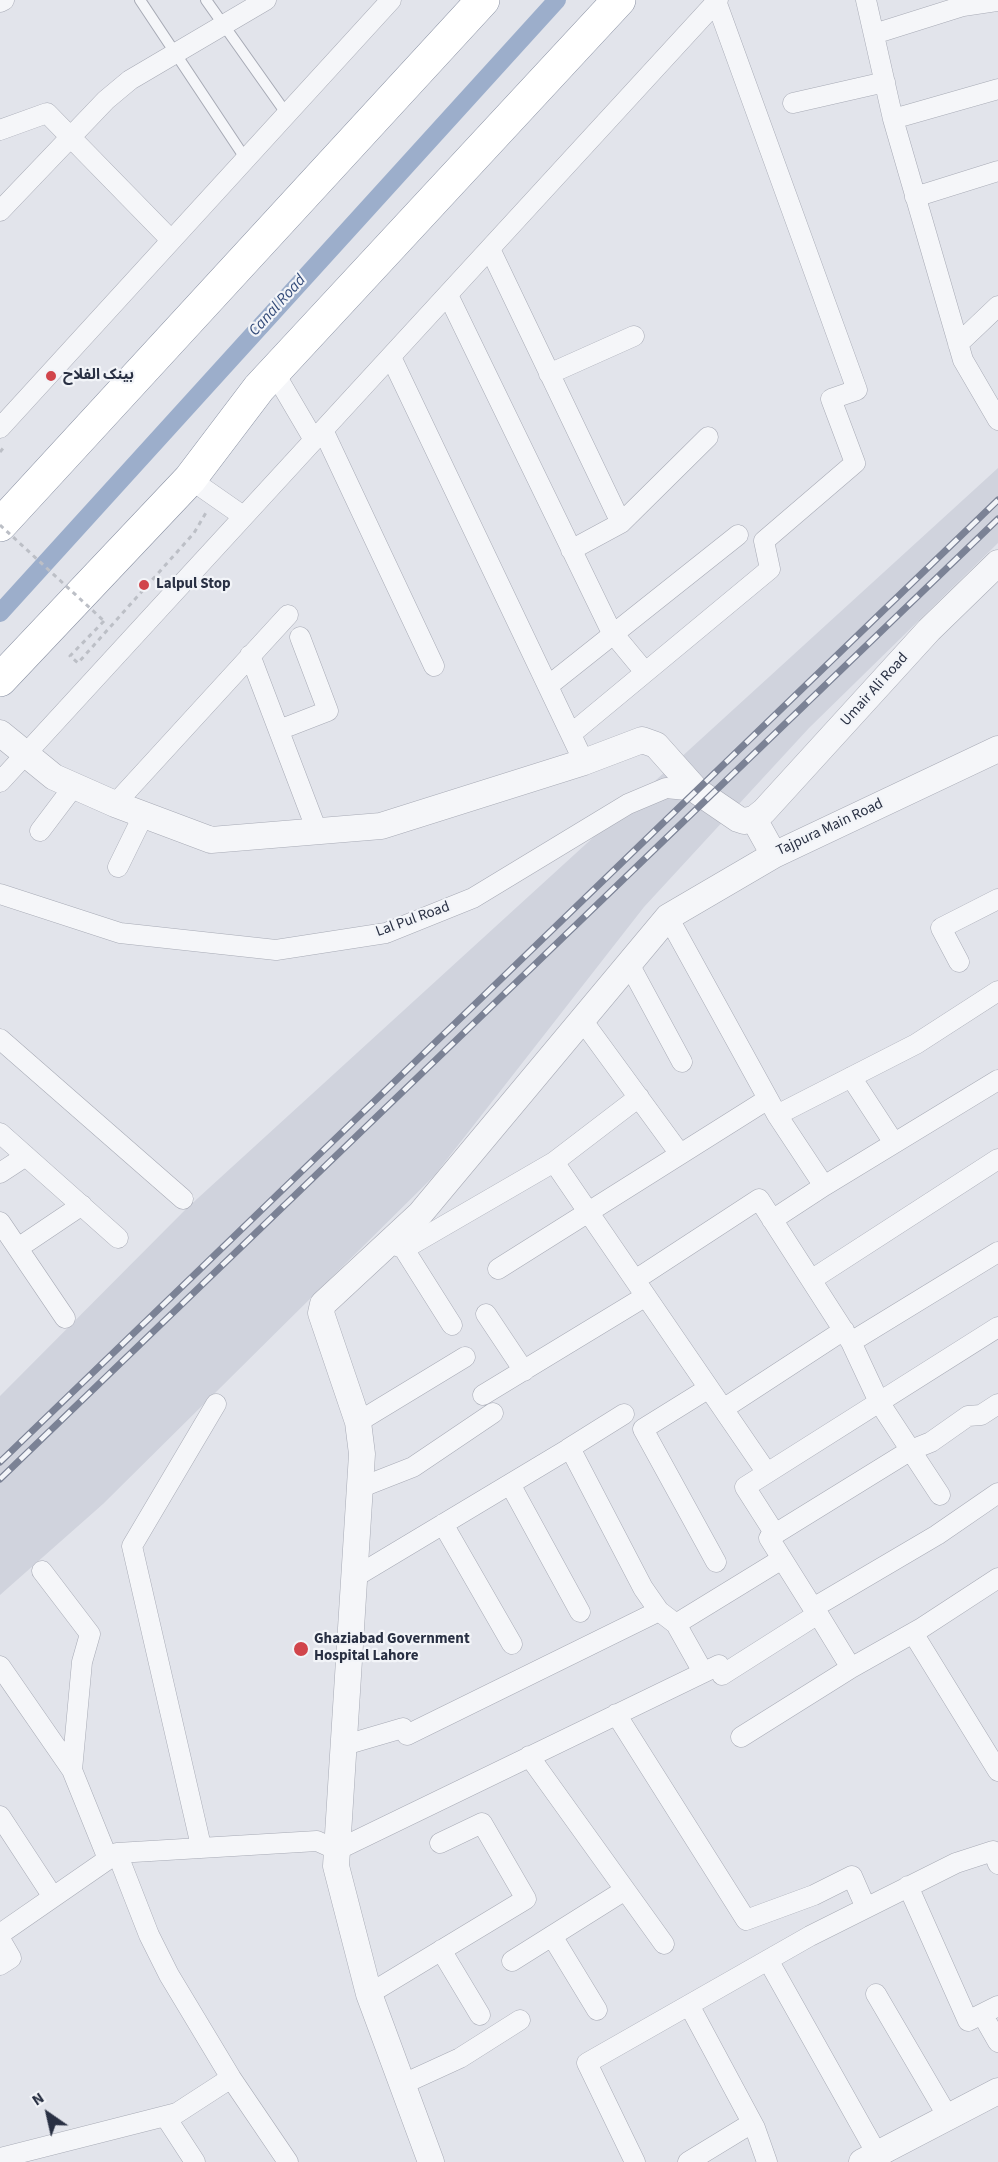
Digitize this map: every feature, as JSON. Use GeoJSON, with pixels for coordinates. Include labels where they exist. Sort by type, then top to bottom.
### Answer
{"type":"FeatureCollection","features":[{"type":"Feature","properties":{"kind":"highway"},"geometry":{"type":"LineString","coordinates":[[0,525],[483,0]]}},
{"type":"Feature","properties":{"kind":"highway"},"geometry":{"type":"LineString","coordinates":[[0,680],[202,488],[248,401],[619,0]]}},
{"type":"Feature","properties":{"kind":"street"},"geometry":{"type":"LineString","coordinates":[[0,2],[4,0]]}},
{"type":"Feature","properties":{"kind":"street"},"geometry":{"type":"LineString","coordinates":[[0,211],[130,80],[266,0]]}},
{"type":"Feature","properties":{"kind":"street"},"geometry":{"type":"LineString","coordinates":[[0,428],[391,0]]}},
{"type":"Feature","properties":{"kind":"street"},"geometry":{"type":"LineString","coordinates":[[866,0],[893,119],[963,360],[998,420]]}},
{"type":"Feature","properties":{"kind":"street"},"geometry":{"type":"LineString","coordinates":[[0,782],[717,1],[857,390],[831,399],[855,463],[764,542],[770,569],[571,734]]}},
{"type":"Feature","properties":{"kind":"street"},"geometry":{"type":"LineString","coordinates":[[874,34],[963,6],[998,1]]}},
{"type":"Feature","properties":{"kind":"street"},"geometry":{"type":"LineString","coordinates":[[794,103],[885,82]]}},
{"type":"Feature","properties":{"kind":"street"},"geometry":{"type":"LineString","coordinates":[[893,119],[998,89]]}},
{"type":"Feature","properties":{"kind":"street"},"geometry":{"type":"LineString","coordinates":[[0,130],[47,113],[171,240]]}},
{"type":"Feature","properties":{"kind":"street"},"geometry":{"type":"LineString","coordinates":[[915,196],[998,171]]}},
{"type":"Feature","properties":{"kind":"street"},"geometry":{"type":"LineString","coordinates":[[490,249],[621,523]]}},
{"type":"Feature","properties":{"kind":"street"},"geometry":{"type":"LineString","coordinates":[[447,295],[613,634],[645,672]]}},
{"type":"Feature","properties":{"kind":"street"},"geometry":{"type":"LineString","coordinates":[[958,344],[998,306]]}},
{"type":"Feature","properties":{"kind":"street"},"geometry":{"type":"LineString","coordinates":[[549,374],[634,336]]}},
{"type":"Feature","properties":{"kind":"street"},"geometry":{"type":"LineString","coordinates":[[391,357],[584,762]]}},
{"type":"Feature","properties":{"kind":"street"},"geometry":{"type":"LineString","coordinates":[[274,372],[319,435],[434,666]]}},
{"type":"Feature","properties":{"kind":"street"},"geometry":{"type":"LineString","coordinates":[[571,550],[621,523],[708,437]]}},
{"type":"Feature","properties":{"kind":"street"},"geometry":{"type":"LineString","coordinates":[[202,488],[243,516]]}},
{"type":"Feature","properties":{"kind":"street"},"geometry":{"type":"LineString","coordinates":[[548,686],[738,535]]}},
{"type":"Feature","properties":{"kind":"street","name":"Umair Ali Road"},"geometry":{"type":"LineString","coordinates":[[754,819],[764,811],[929,630],[998,563]]}},
{"type":"Feature","properties":{"kind":"street"},"geometry":{"type":"LineString","coordinates":[[115,804],[288,615]]}},
{"type":"Feature","properties":{"kind":"street"},"geometry":{"type":"LineString","coordinates":[[279,730],[328,711],[300,637]]}},
{"type":"Feature","properties":{"kind":"street"},"geometry":{"type":"LineString","coordinates":[[250,655],[317,831]]}},
{"type":"Feature","properties":{"kind":"street"},"geometry":{"type":"LineString","coordinates":[[0,734],[54,777],[115,804],[211,840],[381,826],[584,762],[642,740],[656,745],[697,791]]}},
{"type":"Feature","properties":{"kind":"street","name":"Tajpura Main Road"},"geometry":{"type":"LineString","coordinates":[[431,2162],[369,1994],[336,1866],[362,1487],[362,1454],[358,1422],[321,1313],[323,1304],[329,1297],[398,1246],[420,1214],[668,917],[774,855],[998,749]]}},
{"type":"Feature","properties":{"kind":"street"},"geometry":{"type":"LineString","coordinates":[[40,831],[74,786]]}},
{"type":"Feature","properties":{"kind":"street","name":"Lal Pul Road"},"geometry":{"type":"LineString","coordinates":[[0,894],[120,933],[276,950],[386,933],[473,898],[628,804],[666,788],[697,791],[738,819],[744,821],[754,819]]}},
{"type":"Feature","properties":{"kind":"street"},"geometry":{"type":"LineString","coordinates":[[118,867],[144,814]]}},
{"type":"Feature","properties":{"kind":"street"},"geometry":{"type":"LineString","coordinates":[[754,819],[774,855]]}},
{"type":"Feature","properties":{"kind":"street"},"geometry":{"type":"LineString","coordinates":[[959,962],[941,928],[998,899]]}},
{"type":"Feature","properties":{"kind":"street"},"geometry":{"type":"LineString","coordinates":[[668,917],[773,1107],[824,1186]]}},
{"type":"Feature","properties":{"kind":"street"},"geometry":{"type":"LineString","coordinates":[[629,964],[682,1062]]}},
{"type":"Feature","properties":{"kind":"street"},"geometry":{"type":"LineString","coordinates":[[498,1269],[680,1154],[773,1107],[851,1077],[916,1044],[998,992]]}},
{"type":"Feature","properties":{"kind":"street"},"geometry":{"type":"LineString","coordinates":[[582,1020],[680,1154]]}},
{"type":"Feature","properties":{"kind":"street"},"geometry":{"type":"LineString","coordinates":[[0,1039],[183,1198]]}},
{"type":"Feature","properties":{"kind":"street"},"geometry":{"type":"LineString","coordinates":[[851,1077],[894,1143]]}},
{"type":"Feature","properties":{"kind":"street"},"geometry":{"type":"LineString","coordinates":[[772,1220],[998,1080]]}},
{"type":"Feature","properties":{"kind":"street"},"geometry":{"type":"LineString","coordinates":[[452,1325],[398,1246],[554,1162],[639,1097]]}},
{"type":"Feature","properties":{"kind":"street"},"geometry":{"type":"LineString","coordinates":[[0,1133],[118,1238]]}},
{"type":"Feature","properties":{"kind":"street"},"geometry":{"type":"LineString","coordinates":[[0,1173],[26,1156]]}},
{"type":"Feature","properties":{"kind":"street"},"geometry":{"type":"LineString","coordinates":[[811,1280],[998,1159]]}},
{"type":"Feature","properties":{"kind":"street"},"geometry":{"type":"LineString","coordinates":[[554,1162],[767,1473]]}},
{"type":"Feature","properties":{"kind":"street"},"geometry":{"type":"LineString","coordinates":[[483,1395],[524,1371],[641,1288],[759,1199],[848,1336],[879,1402],[940,1495]]}},
{"type":"Feature","properties":{"kind":"street"},"geometry":{"type":"LineString","coordinates":[[18,1248],[82,1205]]}},
{"type":"Feature","properties":{"kind":"street"},"geometry":{"type":"LineString","coordinates":[[0,1222],[65,1318]]}},
{"type":"Feature","properties":{"kind":"street"},"geometry":{"type":"LineString","coordinates":[[723,1409],[998,1252]]}},
{"type":"Feature","properties":{"kind":"street"},"geometry":{"type":"LineString","coordinates":[[486,1314],[524,1371]]}},
{"type":"Feature","properties":{"kind":"street"},"geometry":{"type":"LineString","coordinates":[[775,1534],[745,1487],[879,1402],[996,1333]]}},
{"type":"Feature","properties":{"kind":"street"},"geometry":{"type":"LineString","coordinates":[[358,1422],[465,1357]]}},
{"type":"Feature","properties":{"kind":"street"},"geometry":{"type":"LineString","coordinates":[[709,1388],[643,1429],[716,1562]]}},
{"type":"Feature","properties":{"kind":"street"},"geometry":{"type":"LineString","coordinates":[[201,1846],[132,1546],[216,1404]]}},
{"type":"Feature","properties":{"kind":"street"},"geometry":{"type":"LineString","coordinates":[[851,1668],[768,1538],[911,1450],[931,1442],[968,1416],[981,1415],[998,1404]]}},
{"type":"Feature","properties":{"kind":"street"},"geometry":{"type":"LineString","coordinates":[[362,1487],[413,1467],[493,1413]]}},
{"type":"Feature","properties":{"kind":"street"},"geometry":{"type":"LineString","coordinates":[[355,1577],[624,1414]]}},
{"type":"Feature","properties":{"kind":"street"},"geometry":{"type":"LineString","coordinates":[[567,1449],[570,1448],[643,1588],[659,1611],[676,1624],[704,1672]]}},
{"type":"Feature","properties":{"kind":"street"},"geometry":{"type":"LineString","coordinates":[[510,1484],[580,1612]]}},
{"type":"Feature","properties":{"kind":"street"},"geometry":{"type":"LineString","coordinates":[[0,1934],[112,1856],[201,1846],[317,1841],[337,1850],[719,1665],[722,1675],[815,1611],[937,1535],[998,1493]]}},
{"type":"Feature","properties":{"kind":"street"},"geometry":{"type":"LineString","coordinates":[[443,1524],[512,1644]]}},
{"type":"Feature","properties":{"kind":"street"},"geometry":{"type":"LineString","coordinates":[[676,1624],[782,1559]]}},
{"type":"Feature","properties":{"kind":"street"},"geometry":{"type":"LineString","coordinates":[[42,1571],[90,1634],[82,1662],[72,1770]]}},
{"type":"Feature","properties":{"kind":"street"},"geometry":{"type":"LineString","coordinates":[[741,1737],[851,1668],[994,1588]]}},
{"type":"Feature","properties":{"kind":"street"},"geometry":{"type":"LineString","coordinates":[[345,1745],[403,1728],[407,1735],[659,1611]]}},
{"type":"Feature","properties":{"kind":"street"},"geometry":{"type":"LineString","coordinates":[[914,1632],[998,1771]]}},
{"type":"Feature","properties":{"kind":"street"},"geometry":{"type":"LineString","coordinates":[[0,1666],[72,1770],[149,1935],[231,2078],[288,2162]]}},
{"type":"Feature","properties":{"kind":"street"},"geometry":{"type":"LineString","coordinates":[[616,1714],[746,1920],[814,1894],[852,1876],[866,1908]]}},
{"type":"Feature","properties":{"kind":"street"},"geometry":{"type":"LineString","coordinates":[[529,1756],[664,1944]]}},
{"type":"Feature","properties":{"kind":"street"},"geometry":{"type":"LineString","coordinates":[[0,1816],[53,1897]]}},
{"type":"Feature","properties":{"kind":"street"},"geometry":{"type":"LineString","coordinates":[[369,1994],[526,1899],[482,1823],[440,1843]]}},
{"type":"Feature","properties":{"kind":"street"},"geometry":{"type":"LineString","coordinates":[[635,2162],[587,2062],[768,1960],[908,1886],[956,1863],[996,1854]]}},
{"type":"Feature","properties":{"kind":"street"},"geometry":{"type":"LineString","coordinates":[[908,1886],[968,2021],[990,2010],[998,2043]]}},
{"type":"Feature","properties":{"kind":"street"},"geometry":{"type":"LineString","coordinates":[[512,1960],[625,1890]]}},
{"type":"Feature","properties":{"kind":"street"},"geometry":{"type":"LineString","coordinates":[[552,1936],[597,2010]]}},
{"type":"Feature","properties":{"kind":"street"},"geometry":{"type":"LineString","coordinates":[[0,1939],[11,1958],[0,1965]]}},
{"type":"Feature","properties":{"kind":"street"},"geometry":{"type":"LineString","coordinates":[[441,1950],[480,2015]]}},
{"type":"Feature","properties":{"kind":"street"},"geometry":{"type":"LineString","coordinates":[[768,1960],[869,2158],[998,2091]]}},
{"type":"Feature","properties":{"kind":"street"},"geometry":{"type":"LineString","coordinates":[[876,1994],[948,2117]]}},
{"type":"Feature","properties":{"kind":"street"},"geometry":{"type":"LineString","coordinates":[[689,2005],[752,2123],[766,2162]]}},
{"type":"Feature","properties":{"kind":"street"},"geometry":{"type":"LineString","coordinates":[[401,2085],[460,2058],[520,2020]]}},
{"type":"Feature","properties":{"kind":"street"},"geometry":{"type":"LineString","coordinates":[[0,2158],[177,2114],[231,2078]]}},
{"type":"Feature","properties":{"kind":"street"},"geometry":{"type":"LineString","coordinates":[[165,2116],[195,2162]]}},
{"type":"Feature","properties":{"kind":"street"},"geometry":{"type":"LineString","coordinates":[[688,2162],[752,2123]]}},
{"type":"Feature","properties":{"kind":"lane"},"geometry":{"type":"LineString","coordinates":[[140,0],[245,158]]}},
{"type":"Feature","properties":{"kind":"lane"},"geometry":{"type":"LineString","coordinates":[[206,0],[286,113]]}},
{"type":"Feature","properties":{"kind":"path"},"geometry":{"type":"LineString","coordinates":[[0,525],[104,621],[70,656],[78,663],[194,533],[202,488]]}},
{"type":"Feature","properties":{"kind":"shaded area"},"geometry":{"type":"Polygon","coordinates":[[[998,468],[998,543],[809,728],[644,907],[434,1176],[103,1504],[0,1595],[0,1396],[186,1209],[998,468]]]}},
{"type":"Feature","properties":{"kind":"waterway","name":"Canal Road"},"geometry":{"type":"LineString","coordinates":[[0,613],[557,0]]}},
{"type":"Feature","properties":{"kind":"railway"},"geometry":{"type":"LineString","coordinates":[[0,1462],[998,500]]}},
{"type":"Feature","properties":{"kind":"railway"},"geometry":{"type":"LineString","coordinates":[[0,1479],[998,519]]}},
{"type":"Feature","properties":{"kind":"place","name":"بینک الفلاح"},"geometry":{"type":"Point","coordinates":[51,376]}},
{"type":"Feature","properties":{"kind":"place","name":"Lalpul Stop"},"geometry":{"type":"Point","coordinates":[144,585]}},
{"type":"Feature","properties":{"kind":"place","name":"Ghaziabad Government Hospital Lahore"},"geometry":{"type":"Point","coordinates":[301,1649]}}]}
